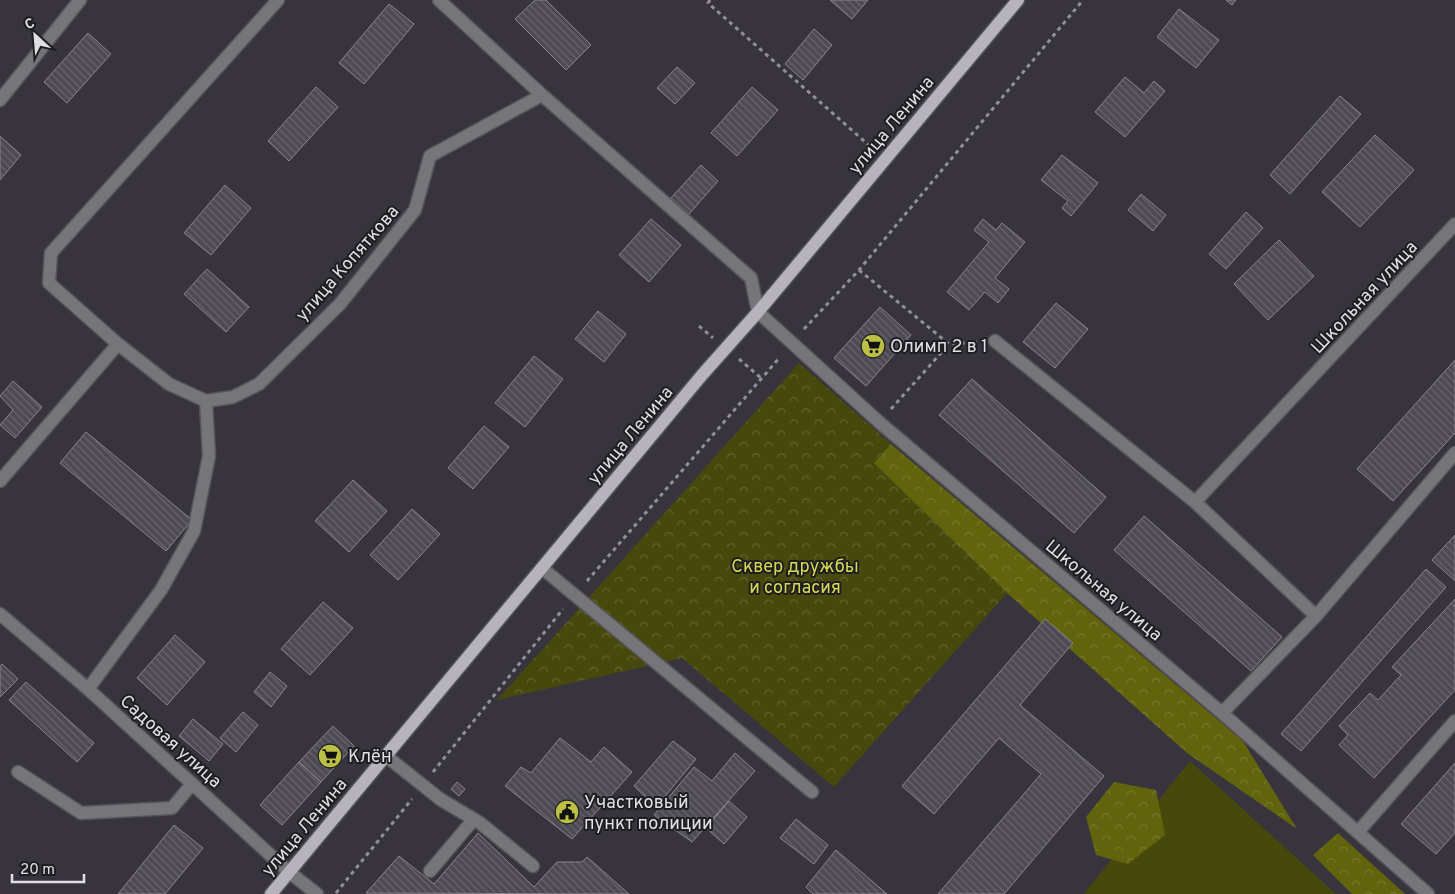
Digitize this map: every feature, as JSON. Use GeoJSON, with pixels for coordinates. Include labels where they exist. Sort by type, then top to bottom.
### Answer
{"type":"FeatureCollection","features":[{"type":"Feature","properties":{"kind":"main road","name":"улица Ленина"},"geometry":{"type":"LineString","coordinates":[[271,894],[702,375],[758,312],[1018,0]]}},
{"type":"Feature","properties":{"kind":"street"},"geometry":{"type":"LineString","coordinates":[[0,100],[80,0]]}},
{"type":"Feature","properties":{"kind":"street"},"geometry":{"type":"LineString","coordinates":[[88,689],[162,590],[194,532],[209,456],[206,401],[169,384],[118,344],[49,283],[51,253],[278,0]]}},
{"type":"Feature","properties":{"kind":"street"},"geometry":{"type":"LineString","coordinates":[[439,0],[542,95],[751,278],[758,312]]}},
{"type":"Feature","properties":{"kind":"street","name":"улица Копяткова"},"geometry":{"type":"LineString","coordinates":[[206,401],[233,397],[259,384],[340,304],[416,210],[430,156],[542,95]]}},
{"type":"Feature","properties":{"kind":"street","name":"Школьная улица"},"geometry":{"type":"LineString","coordinates":[[1196,502],[1455,224]]}},
{"type":"Feature","properties":{"kind":"street","name":"Школьная улица"},"geometry":{"type":"LineString","coordinates":[[758,312],[879,422],[1222,713],[1428,894]]}},
{"type":"Feature","properties":{"kind":"street"},"geometry":{"type":"LineString","coordinates":[[996,341],[1196,502],[1316,616]]}},
{"type":"Feature","properties":{"kind":"street"},"geometry":{"type":"LineString","coordinates":[[0,480],[118,344]]}},
{"type":"Feature","properties":{"kind":"street"},"geometry":{"type":"LineString","coordinates":[[1222,713],[1316,616],[1455,453]]}},
{"type":"Feature","properties":{"kind":"street"},"geometry":{"type":"LineString","coordinates":[[542,568],[812,792]]}},
{"type":"Feature","properties":{"kind":"street","name":"Садовая улица"},"geometry":{"type":"LineString","coordinates":[[0,614],[88,689],[289,872],[317,894]]}},
{"type":"Feature","properties":{"kind":"street"},"geometry":{"type":"LineString","coordinates":[[1358,832],[1455,721]]}},
{"type":"Feature","properties":{"kind":"street"},"geometry":{"type":"LineString","coordinates":[[386,756],[440,799],[474,819],[533,866]]}},
{"type":"Feature","properties":{"kind":"street"},"geometry":{"type":"LineString","coordinates":[[18,772],[81,813],[172,808],[192,784]]}},
{"type":"Feature","properties":{"kind":"street"},"geometry":{"type":"LineString","coordinates":[[430,871],[474,819]]}},
{"type":"Feature","properties":{"kind":"path"},"geometry":{"type":"LineString","coordinates":[[710,0],[708,3],[885,159]]}},
{"type":"Feature","properties":{"kind":"path"},"geometry":{"type":"LineString","coordinates":[[336,894],[574,596],[792,343],[859,270],[1083,0]]}},
{"type":"Feature","properties":{"kind":"path"},"geometry":{"type":"LineString","coordinates":[[859,270],[949,344],[996,341]]}},
{"type":"Feature","properties":{"kind":"path"},"geometry":{"type":"LineString","coordinates":[[879,422],[949,344]]}},
{"type":"Feature","properties":{"kind":"green space","name":"Сквер дружбы и согласия"},"geometry":{"type":"Polygon","coordinates":[[[799,363],[891,444],[874,463],[1007,593],[834,787],[682,658],[497,700],[799,363]]]}},
{"type":"Feature","properties":{"kind":"green space"},"geometry":{"type":"Polygon","coordinates":[[[891,444],[1243,741],[1297,829],[1187,753],[1007,593],[873,463],[891,444]]]}},
{"type":"Feature","properties":{"kind":"green space"},"geometry":{"type":"Polygon","coordinates":[[[1190,761],[1336,894],[1084,894],[1190,761]]]}},
{"type":"Feature","properties":{"kind":"green space"},"geometry":{"type":"Polygon","coordinates":[[[1114,782],[1156,790],[1165,835],[1128,864],[1096,855],[1086,817],[1114,782]]]}},
{"type":"Feature","properties":{"kind":"green space"},"geometry":{"type":"Polygon","coordinates":[[[1338,833],[1405,894],[1352,894],[1313,855],[1338,833]]]}},
{"type":"Feature","properties":{"kind":"building"},"geometry":{"type":"Polygon","coordinates":[[[535,0],[546,0],[591,45],[566,70],[515,19],[535,0]]]}},
{"type":"Feature","properties":{"kind":"building"},"geometry":{"type":"Polygon","coordinates":[[[830,0],[868,0],[852,19],[830,0]]]}},
{"type":"Feature","properties":{"kind":"building"},"geometry":{"type":"Polygon","coordinates":[[[1226,0],[1236,0],[1232,5],[1226,0]]]}},
{"type":"Feature","properties":{"kind":"building"},"geometry":{"type":"Polygon","coordinates":[[[389,4],[414,24],[364,84],[339,63],[389,4]]]}},
{"type":"Feature","properties":{"kind":"building"},"geometry":{"type":"Polygon","coordinates":[[[1179,9],[1219,40],[1196,68],[1157,37],[1179,9]]]}},
{"type":"Feature","properties":{"kind":"building"},"geometry":{"type":"Polygon","coordinates":[[[814,29],[832,45],[803,80],[785,64],[814,29]]]}},
{"type":"Feature","properties":{"kind":"building"},"geometry":{"type":"Polygon","coordinates":[[[88,33],[111,54],[67,103],[44,82],[88,33]]]}},
{"type":"Feature","properties":{"kind":"building"},"geometry":{"type":"Polygon","coordinates":[[[677,67],[695,83],[675,104],[657,88],[677,67]]]}},
{"type":"Feature","properties":{"kind":"building"},"geometry":{"type":"Polygon","coordinates":[[[1125,77],[1144,93],[1154,81],[1165,91],[1125,137],[1095,112],[1125,77]]]}},
{"type":"Feature","properties":{"kind":"building"},"geometry":{"type":"Polygon","coordinates":[[[316,87],[338,107],[289,161],[268,141],[316,87]]]}},
{"type":"Feature","properties":{"kind":"building"},"geometry":{"type":"Polygon","coordinates":[[[752,87],[778,110],[737,156],[711,133],[752,87]]]}},
{"type":"Feature","properties":{"kind":"building"},"geometry":{"type":"Polygon","coordinates":[[[1340,96],[1361,114],[1290,194],[1270,175],[1340,96]]]}},
{"type":"Feature","properties":{"kind":"building"},"geometry":{"type":"Polygon","coordinates":[[[1375,135],[1414,170],[1360,227],[1322,192],[1375,135]]]}},
{"type":"Feature","properties":{"kind":"building"},"geometry":{"type":"Polygon","coordinates":[[[0,136],[21,155],[0,180],[0,136]]]}},
{"type":"Feature","properties":{"kind":"building"},"geometry":{"type":"Polygon","coordinates":[[[1062,155],[1098,183],[1071,216],[1062,208],[1068,201],[1041,180],[1062,155]]]}},
{"type":"Feature","properties":{"kind":"building"},"geometry":{"type":"Polygon","coordinates":[[[701,165],[718,181],[689,214],[671,198],[701,165]]]}},
{"type":"Feature","properties":{"kind":"building"},"geometry":{"type":"Polygon","coordinates":[[[225,185],[251,208],[211,255],[184,233],[225,185]]]}},
{"type":"Feature","properties":{"kind":"building"},"geometry":{"type":"Polygon","coordinates":[[[1141,194],[1166,215],[1153,231],[1128,210],[1141,194]]]}},
{"type":"Feature","properties":{"kind":"building"},"geometry":{"type":"Polygon","coordinates":[[[1246,212],[1263,228],[1226,269],[1209,254],[1246,212]]]}},
{"type":"Feature","properties":{"kind":"building"},"geometry":{"type":"Polygon","coordinates":[[[651,219],[681,245],[649,282],[619,255],[651,219]]]}},
{"type":"Feature","properties":{"kind":"building"},"geometry":{"type":"Polygon","coordinates":[[[983,219],[996,230],[1002,223],[1025,242],[995,278],[1009,289],[998,303],[985,292],[969,310],[947,292],[989,242],[974,230],[983,219]]]}},
{"type":"Feature","properties":{"kind":"building"},"geometry":{"type":"Polygon","coordinates":[[[1279,240],[1314,276],[1268,320],[1234,284],[1279,240]]]}},
{"type":"Feature","properties":{"kind":"building"},"geometry":{"type":"Polygon","coordinates":[[[207,269],[249,307],[226,332],[184,294],[207,269]]]}},
{"type":"Feature","properties":{"kind":"building"},"geometry":{"type":"Polygon","coordinates":[[[1056,303],[1088,329],[1055,368],[1023,342],[1056,303]]]}},
{"type":"Feature","properties":{"kind":"building","name":"Олимп 2 в 1"},"geometry":{"type":"Polygon","coordinates":[[[880,307],[911,335],[866,386],[834,358],[880,307]]]}},
{"type":"Feature","properties":{"kind":"building"},"geometry":{"type":"Polygon","coordinates":[[[598,311],[626,334],[604,362],[575,339],[598,311]]]}},
{"type":"Feature","properties":{"kind":"building"},"geometry":{"type":"Polygon","coordinates":[[[534,356],[563,379],[525,427],[495,403],[534,356]]]}},
{"type":"Feature","properties":{"kind":"building"},"geometry":{"type":"Polygon","coordinates":[[[1455,360],[1455,433],[1393,501],[1357,469],[1455,360]]]}},
{"type":"Feature","properties":{"kind":"building"},"geometry":{"type":"Polygon","coordinates":[[[972,379],[1106,497],[1074,533],[939,415],[972,379]]]}},
{"type":"Feature","properties":{"kind":"building"},"geometry":{"type":"Polygon","coordinates":[[[13,381],[42,407],[15,438],[0,425],[13,410],[0,396],[13,381]]]}},
{"type":"Feature","properties":{"kind":"building"},"geometry":{"type":"Polygon","coordinates":[[[484,426],[509,447],[473,489],[448,468],[484,426]]]}},
{"type":"Feature","properties":{"kind":"building"},"geometry":{"type":"Polygon","coordinates":[[[86,432],[192,520],[166,551],[60,463],[86,432]]]}},
{"type":"Feature","properties":{"kind":"building"},"geometry":{"type":"Polygon","coordinates":[[[353,480],[387,511],[349,552],[315,521],[353,480]]]}},
{"type":"Feature","properties":{"kind":"building"},"geometry":{"type":"Polygon","coordinates":[[[412,509],[440,534],[398,580],[370,555],[412,509]]]}},
{"type":"Feature","properties":{"kind":"building"},"geometry":{"type":"Polygon","coordinates":[[[1144,516],[1282,637],[1251,671],[1114,550],[1144,516]]]}},
{"type":"Feature","properties":{"kind":"building"},"geometry":{"type":"Polygon","coordinates":[[[1455,535],[1455,581],[1432,560],[1455,535]]]}},
{"type":"Feature","properties":{"kind":"building"},"geometry":{"type":"Polygon","coordinates":[[[1426,569],[1446,587],[1301,751],[1281,734],[1426,569]]]}},
{"type":"Feature","properties":{"kind":"building"},"geometry":{"type":"Polygon","coordinates":[[[1455,599],[1455,690],[1374,778],[1339,745],[1348,735],[1339,726],[1370,693],[1378,700],[1401,675],[1392,667],[1455,599]]]}},
{"type":"Feature","properties":{"kind":"building"},"geometry":{"type":"Polygon","coordinates":[[[323,602],[353,628],[310,675],[281,649],[323,602]]]}},
{"type":"Feature","properties":{"kind":"building"},"geometry":{"type":"Polygon","coordinates":[[[1045,619],[1073,643],[1020,705],[1104,776],[1004,894],[938,894],[1041,774],[999,738],[934,814],[902,786],[1045,619]]]}},
{"type":"Feature","properties":{"kind":"building"},"geometry":{"type":"Polygon","coordinates":[[[175,635],[205,662],[167,705],[137,678],[175,635]]]}},
{"type":"Feature","properties":{"kind":"building"},"geometry":{"type":"Polygon","coordinates":[[[2,664],[18,679],[0,697],[0,667],[2,664]]]}},
{"type":"Feature","properties":{"kind":"building"},"geometry":{"type":"Polygon","coordinates":[[[270,672],[287,686],[271,707],[254,692],[270,672]]]}},
{"type":"Feature","properties":{"kind":"building"},"geometry":{"type":"Polygon","coordinates":[[[26,682],[94,743],[77,762],[9,700],[26,682]]]}},
{"type":"Feature","properties":{"kind":"building"},"geometry":{"type":"Polygon","coordinates":[[[243,712],[258,725],[236,752],[220,738],[243,712]]]}},
{"type":"Feature","properties":{"kind":"building"},"geometry":{"type":"Polygon","coordinates":[[[193,719],[223,744],[209,761],[179,736],[193,719]]]}},
{"type":"Feature","properties":{"kind":"building"},"geometry":{"type":"Polygon","coordinates":[[[333,726],[354,746],[321,782],[299,762],[333,726]]]}},
{"type":"Feature","properties":{"kind":"building","name":"Участковый пункт полиции"},"geometry":{"type":"Polygon","coordinates":[[[560,738],[591,762],[604,747],[632,772],[572,839],[505,786],[521,767],[531,773],[560,738]]]}},
{"type":"Feature","properties":{"kind":"building"},"geometry":{"type":"Polygon","coordinates":[[[673,741],[696,759],[656,807],[634,786],[673,741]]]}},
{"type":"Feature","properties":{"kind":"building"},"geometry":{"type":"Polygon","coordinates":[[[735,753],[755,771],[692,842],[654,815],[694,767],[712,781],[735,753]]]}},
{"type":"Feature","properties":{"kind":"building"},"geometry":{"type":"Polygon","coordinates":[[[299,762],[321,782],[282,825],[260,805],[299,762]]]}},
{"type":"Feature","properties":{"kind":"building"},"geometry":{"type":"Polygon","coordinates":[[[1455,763],[1455,833],[1436,854],[1401,824],[1455,763]]]}},
{"type":"Feature","properties":{"kind":"building"},"geometry":{"type":"Polygon","coordinates":[[[457,782],[465,789],[459,796],[451,789],[457,782]]]}},
{"type":"Feature","properties":{"kind":"building"},"geometry":{"type":"Polygon","coordinates":[[[729,801],[747,817],[724,844],[706,828],[729,801]]]}},
{"type":"Feature","properties":{"kind":"building"},"geometry":{"type":"Polygon","coordinates":[[[796,819],[828,845],[814,864],[780,838],[796,819]]]}},
{"type":"Feature","properties":{"kind":"building"},"geometry":{"type":"Polygon","coordinates":[[[174,825],[203,848],[165,894],[118,894],[174,825]]]}},
{"type":"Feature","properties":{"kind":"building"},"geometry":{"type":"Polygon","coordinates":[[[478,833],[534,887],[557,862],[582,862],[587,857],[629,894],[366,893],[399,856],[434,884],[478,833]]]}},
{"type":"Feature","properties":{"kind":"building"},"geometry":{"type":"Polygon","coordinates":[[[836,850],[887,894],[813,894],[806,887],[836,850]]]}},
{"type":"Feature","properties":{"kind":"place","name":"Олимп 2 в 1"},"geometry":{"type":"Point","coordinates":[873,346]}},
{"type":"Feature","properties":{"kind":"place","name":"Клён"},"geometry":{"type":"Point","coordinates":[330,756]}},
{"type":"Feature","properties":{"kind":"place","name":"Участковый пункт полиции"},"geometry":{"type":"Point","coordinates":[567,812]}}]}
